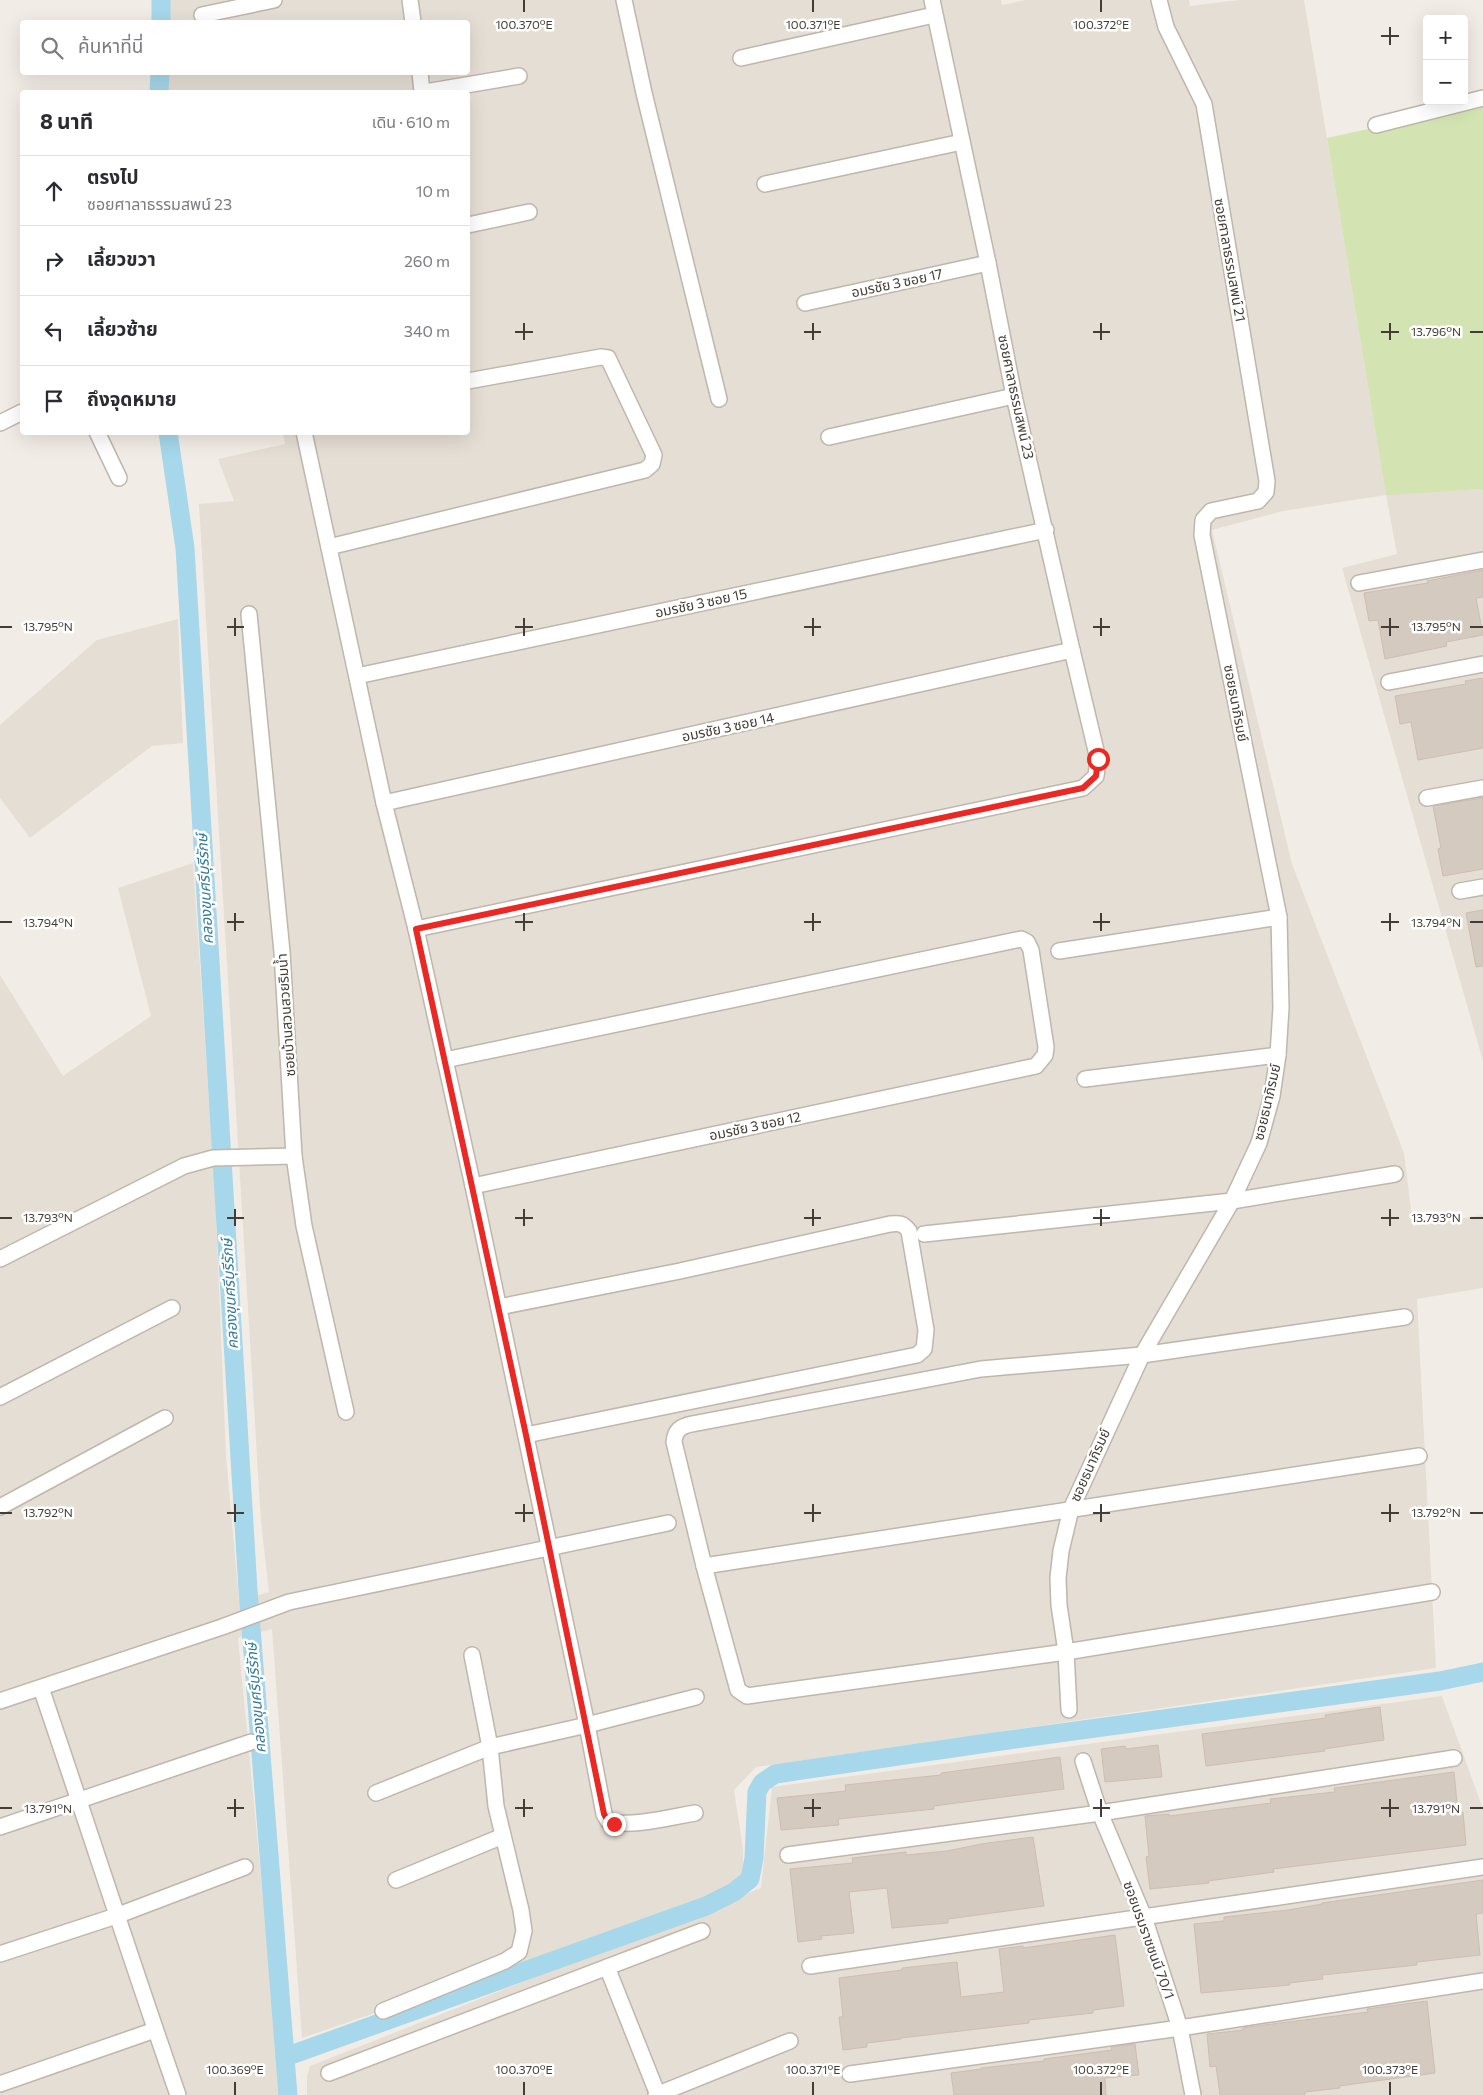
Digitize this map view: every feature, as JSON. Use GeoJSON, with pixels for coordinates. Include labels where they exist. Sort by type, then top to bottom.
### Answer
{"type":"FeatureCollection","features":[{"type":"Feature","properties":{"kind":"street"},"geometry":{"type":"LineString","coordinates":[[202,15],[274,0]]}},
{"type":"Feature","properties":{"kind":"street"},"geometry":{"type":"LineString","coordinates":[[410,0],[413,20]]}},
{"type":"Feature","properties":{"kind":"street"},"geometry":{"type":"LineString","coordinates":[[624,0],[644,93],[719,399]]}},
{"type":"Feature","properties":{"kind":"street","name":"ซอยศาลาธรรมสพน์ 21"},"geometry":{"type":"LineString","coordinates":[[1159,0],[1166,27],[1204,104],[1267,481],[1266,492],[1258,501],[1233,506]]}},
{"type":"Feature","properties":{"kind":"street"},"geometry":{"type":"LineString","coordinates":[[741,58],[933,7]]}},
{"type":"Feature","properties":{"kind":"street","name":"ซอยศาลาธรรมสพน์ 23"},"geometry":{"type":"LineString","coordinates":[[416,929],[1083,788],[1096,776],[1098,759],[1014,396],[988,263],[933,7]]}},
{"type":"Feature","properties":{"kind":"street"},"geometry":{"type":"LineString","coordinates":[[421,75],[424,90]]}},
{"type":"Feature","properties":{"kind":"street"},"geometry":{"type":"LineString","coordinates":[[436,90],[519,76]]}},
{"type":"Feature","properties":{"kind":"street"},"geometry":{"type":"LineString","coordinates":[[1376,125],[1483,98]]}},
{"type":"Feature","properties":{"kind":"street"},"geometry":{"type":"LineString","coordinates":[[765,184],[962,142]]}},
{"type":"Feature","properties":{"kind":"street"},"geometry":{"type":"LineString","coordinates":[[470,226],[529,212]]}},
{"type":"Feature","properties":{"kind":"street","name":"อมรชัย 3 ซอย 17"},"geometry":{"type":"LineString","coordinates":[[805,303],[988,263]]}},
{"type":"Feature","properties":{"kind":"street"},"geometry":{"type":"LineString","coordinates":[[329,546],[645,470],[652,464],[654,455],[608,358],[601,357],[470,381]]}},
{"type":"Feature","properties":{"kind":"street"},"geometry":{"type":"LineString","coordinates":[[829,437],[1014,396]]}},
{"type":"Feature","properties":{"kind":"street"},"geometry":{"type":"LineString","coordinates":[[0,423],[20,413]]}},
{"type":"Feature","properties":{"kind":"street"},"geometry":{"type":"LineString","coordinates":[[98,435],[119,478]]}},
{"type":"Feature","properties":{"kind":"street"},"geometry":{"type":"LineString","coordinates":[[305,435],[384,803],[416,929],[473,1186],[587,1725],[604,1814],[608,1821],[614,1824],[628,1824],[695,1813]]}},
{"type":"Feature","properties":{"kind":"street","name":"ซอยธนาภิรมย์"},"geometry":{"type":"LineString","coordinates":[[1069,1710],[1066,1652],[1059,1605],[1058,1578],[1061,1551],[1071,1509],[1142,1356],[1232,1201],[1259,1143],[1272,1096],[1278,1055],[1281,1008],[1279,917],[1202,535],[1203,520],[1211,511],[1233,506]]}},
{"type":"Feature","properties":{"kind":"street","name":"อมรชัย 3 ซอย 15"},"geometry":{"type":"LineString","coordinates":[[357,676],[1046,530]]}},
{"type":"Feature","properties":{"kind":"street"},"geometry":{"type":"LineString","coordinates":[[1359,583],[1483,560]]}},
{"type":"Feature","properties":{"kind":"street","name":"ซอยบ้านสวนสวยริมน้ำ"},"geometry":{"type":"LineString","coordinates":[[249,614],[282,952],[294,1156],[304,1226],[346,1412]]}},
{"type":"Feature","properties":{"kind":"street","name":"อมรชัย 3 ซอย 14"},"geometry":{"type":"LineString","coordinates":[[384,803],[1072,650]]}},
{"type":"Feature","properties":{"kind":"street"},"geometry":{"type":"LineString","coordinates":[[1388,682],[1483,664]]}},
{"type":"Feature","properties":{"kind":"street"},"geometry":{"type":"LineString","coordinates":[[1427,798],[1483,788]]}},
{"type":"Feature","properties":{"kind":"street"},"geometry":{"type":"LineString","coordinates":[[1460,892],[1483,887]]}},
{"type":"Feature","properties":{"kind":"street"},"geometry":{"type":"LineString","coordinates":[[1060,952],[1279,917]]}},
{"type":"Feature","properties":{"kind":"street","name":"อมรชัย 3 ซอย 12"},"geometry":{"type":"LineString","coordinates":[[445,1060],[1021,939],[1027,942],[1031,950],[1046,1047],[1045,1055],[1036,1066],[473,1186]]}},
{"type":"Feature","properties":{"kind":"street"},"geometry":{"type":"LineString","coordinates":[[1085,1079],[1278,1055]]}},
{"type":"Feature","properties":{"kind":"street"},"geometry":{"type":"LineString","coordinates":[[0,1259],[184,1166],[213,1158],[294,1156]]}},
{"type":"Feature","properties":{"kind":"street"},"geometry":{"type":"LineString","coordinates":[[924,1234],[1232,1201],[1396,1174]]}},
{"type":"Feature","properties":{"kind":"street"},"geometry":{"type":"LineString","coordinates":[[499,1307],[680,1271],[890,1224],[900,1223],[909,1230],[926,1330],[924,1349],[918,1356],[526,1435]]}},
{"type":"Feature","properties":{"kind":"street"},"geometry":{"type":"LineString","coordinates":[[0,1398],[172,1308]]}},
{"type":"Feature","properties":{"kind":"street"},"geometry":{"type":"LineString","coordinates":[[1405,1317],[1142,1356],[981,1369],[685,1426],[675,1434],[674,1442],[704,1566],[738,1690],[747,1696],[1066,1652],[1432,1592]]}},
{"type":"Feature","properties":{"kind":"street"},"geometry":{"type":"LineString","coordinates":[[0,1507],[165,1418]]}},
{"type":"Feature","properties":{"kind":"street"},"geometry":{"type":"LineString","coordinates":[[704,1566],[1419,1456]]}},
{"type":"Feature","properties":{"kind":"street"},"geometry":{"type":"LineString","coordinates":[[0,1701],[222,1627],[288,1602],[668,1523]]}},
{"type":"Feature","properties":{"kind":"street"},"geometry":{"type":"LineString","coordinates":[[383,2011],[505,1961],[518,1952],[524,1931],[522,1910],[503,1836],[494,1788],[490,1747],[472,1655]]}},
{"type":"Feature","properties":{"kind":"street"},"geometry":{"type":"LineString","coordinates":[[40,1688],[178,2095]]}},
{"type":"Feature","properties":{"kind":"street"},"geometry":{"type":"LineString","coordinates":[[376,1793],[490,1747],[696,1698]]}},
{"type":"Feature","properties":{"kind":"street"},"geometry":{"type":"LineString","coordinates":[[0,1827],[251,1742]]}},
{"type":"Feature","properties":{"kind":"street"},"geometry":{"type":"LineString","coordinates":[[788,1856],[1100,1813],[1454,1758]]}},
{"type":"Feature","properties":{"kind":"street","name":"ซอยบรมราชชนนี 70/1"},"geometry":{"type":"LineString","coordinates":[[1083,1761],[1100,1813],[1144,1917],[1180,2028],[1193,2095]]}},
{"type":"Feature","properties":{"kind":"street"},"geometry":{"type":"LineString","coordinates":[[396,1880],[503,1836]]}},
{"type":"Feature","properties":{"kind":"street"},"geometry":{"type":"LineString","coordinates":[[0,1954],[116,1916],[245,1867]]}},
{"type":"Feature","properties":{"kind":"street"},"geometry":{"type":"LineString","coordinates":[[810,1966],[1483,1867]]}},
{"type":"Feature","properties":{"kind":"street"},"geometry":{"type":"LineString","coordinates":[[329,2073],[702,1931]]}},
{"type":"Feature","properties":{"kind":"street"},"geometry":{"type":"LineString","coordinates":[[608,1967],[657,2095],[790,2041]]}},
{"type":"Feature","properties":{"kind":"street"},"geometry":{"type":"LineString","coordinates":[[850,2074],[1180,2028],[1483,1980]]}},
{"type":"Feature","properties":{"kind":"street"},"geometry":{"type":"LineString","coordinates":[[0,2084],[156,2030]]}},
{"type":"Feature","properties":{"kind":"shaded area"},"geometry":{"type":"Polygon","coordinates":[[[170,0],[1001,0],[1002,5],[1026,0],[1189,0],[1190,6],[1239,0],[1304,0],[1386,494],[1483,489],[1483,1061],[1342,568],[1397,554],[1386,495],[1283,511],[1212,530],[1292,864],[1404,1153],[1413,1226],[1483,1215],[1483,1288],[1417,1299],[1436,1668],[756,1767],[734,1790],[743,1849],[743,1875],[723,1894],[302,2038],[272,1629],[238,1638],[282,2095],[0,2095],[0,975],[63,1076],[151,1016],[118,888],[193,863],[215,1192],[226,1456],[239,1601],[269,1592],[261,1522],[199,504],[234,501],[218,459],[285,444],[283,435],[470,435],[470,90],[166,90],[166,75],[470,75],[470,20],[168,20],[170,0]]]}},
{"type":"Feature","properties":{"kind":"shaded area"},"geometry":{"type":"Polygon","coordinates":[[[178,619],[183,743],[152,746],[30,838],[0,798],[0,725],[97,640],[178,619]]]}},
{"type":"Feature","properties":{"kind":"shaded area"},"geometry":{"type":"Polygon","coordinates":[[[1442,1696],[1483,1809],[1483,2095],[307,2095],[307,2076],[310,2066],[761,1888],[772,1787],[1442,1696]]]}},
{"type":"Feature","properties":{"kind":"green space"},"geometry":{"type":"Polygon","coordinates":[[[1483,104],[1483,489],[1386,495],[1327,138],[1483,104]]]}},
{"type":"Feature","properties":{"kind":"building"},"geometry":{"type":"Polygon","coordinates":[[[1483,570],[1483,597],[1476,598],[1483,635],[1446,642],[1447,646],[1385,659],[1378,620],[1369,621],[1364,593],[1428,583],[1427,581],[1483,570]]]}},
{"type":"Feature","properties":{"kind":"building"},"geometry":{"type":"Polygon","coordinates":[[[1483,678],[1483,748],[1418,760],[1411,722],[1400,724],[1395,696],[1466,684],[1465,681],[1483,678]]]}},
{"type":"Feature","properties":{"kind":"building"},"geometry":{"type":"Polygon","coordinates":[[[1483,798],[1483,869],[1443,876],[1438,849],[1441,848],[1433,806],[1483,798]]]}},
{"type":"Feature","properties":{"kind":"building"},"geometry":{"type":"Polygon","coordinates":[[[1483,910],[1483,966],[1476,967],[1466,913],[1483,910]]]}},
{"type":"Feature","properties":{"kind":"building"},"geometry":{"type":"Polygon","coordinates":[[[1380,1707],[1384,1740],[1324,1749],[1325,1751],[1206,1766],[1202,1734],[1326,1718],[1325,1715],[1380,1707]]]}},
{"type":"Feature","properties":{"kind":"building"},"geometry":{"type":"Polygon","coordinates":[[[1158,1745],[1162,1777],[1105,1782],[1101,1749],[1125,1746],[1126,1749],[1158,1745]]]}},
{"type":"Feature","properties":{"kind":"building"},"geometry":{"type":"Polygon","coordinates":[[[1060,1757],[1064,1789],[934,1806],[934,1809],[838,1819],[839,1825],[781,1830],[777,1798],[846,1791],[845,1785],[941,1775],[941,1773],[1060,1757]]]}},
{"type":"Feature","properties":{"kind":"building"},"geometry":{"type":"Polygon","coordinates":[[[1454,1772],[1458,1813],[1463,1812],[1466,1845],[1273,1869],[1274,1872],[1208,1881],[1209,1883],[1150,1889],[1146,1857],[1149,1856],[1145,1816],[1169,1814],[1169,1816],[1271,1803],[1270,1799],[1335,1792],[1334,1788],[1454,1772]]]}},
{"type":"Feature","properties":{"kind":"building"},"geometry":{"type":"Polygon","coordinates":[[[1033,1837],[1044,1906],[948,1919],[948,1923],[892,1928],[887,1888],[849,1892],[854,1933],[821,1936],[822,1939],[798,1942],[790,1869],[853,1863],[852,1858],[906,1852],[906,1855],[947,1851],[1033,1837]]]}},
{"type":"Feature","properties":{"kind":"building"},"geometry":{"type":"Polygon","coordinates":[[[1483,1880],[1483,1913],[1476,1914],[1480,1955],[1417,1962],[1417,1965],[1322,1975],[1323,1979],[1289,1983],[1290,1985],[1201,1993],[1194,1924],[1224,1921],[1224,1917],[1288,1910],[1322,1903],[1483,1880]]]}},
{"type":"Feature","properties":{"kind":"building"},"geometry":{"type":"Polygon","coordinates":[[[1115,1935],[1124,2006],[1093,2010],[1093,2013],[1029,2020],[1029,2023],[867,2043],[867,2047],[843,2050],[839,2017],[843,2017],[839,1978],[957,1962],[961,1997],[1004,1992],[999,1949],[1023,1946],[1023,1948],[1115,1935]]]}},
{"type":"Feature","properties":{"kind":"building"},"geometry":{"type":"Polygon","coordinates":[[[1427,2001],[1435,2073],[1339,2086],[1340,2088],[1305,2092],[1305,2095],[1220,2095],[1216,2066],[1210,2067],[1207,2034],[1368,2012],[1367,2009],[1427,2001]]]}},
{"type":"Feature","properties":{"kind":"building"},"geometry":{"type":"Polygon","coordinates":[[[1135,2044],[1139,2075],[1105,2078],[1106,2095],[954,2095],[951,2073],[1044,2061],[1044,2059],[1112,2050],[1111,2047],[1135,2044]]]}},
{"type":"Feature","properties":{"kind":"waterway","name":"คลองขุนศรีบุรีรักษ์"},"geometry":{"type":"LineString","coordinates":[[161,0],[161,20]]}},
{"type":"Feature","properties":{"kind":"waterway","name":"คลองขุนศรีบุรีรักษ์"},"geometry":{"type":"LineString","coordinates":[[159,90],[160,75]]}},
{"type":"Feature","properties":{"kind":"waterway","name":"คลองขุนศรีบุรีรักษ์"},"geometry":{"type":"LineString","coordinates":[[168,435],[185,548],[248,1590],[288,2095]]}},
{"type":"Feature","properties":{"kind":"waterway"},"geometry":{"type":"LineString","coordinates":[[285,2057],[706,1906],[734,1892],[750,1879],[754,1858],[757,1792],[762,1783],[775,1774],[1440,1681],[1483,1672]]}},
{"type":"Feature","properties":{"kind":"route"},"geometry":{"type":"LineString","coordinates":[[614,1824],[608,1821],[604,1814],[499,1307],[416,929],[1083,788],[1096,776],[1098,759]]}}]}
